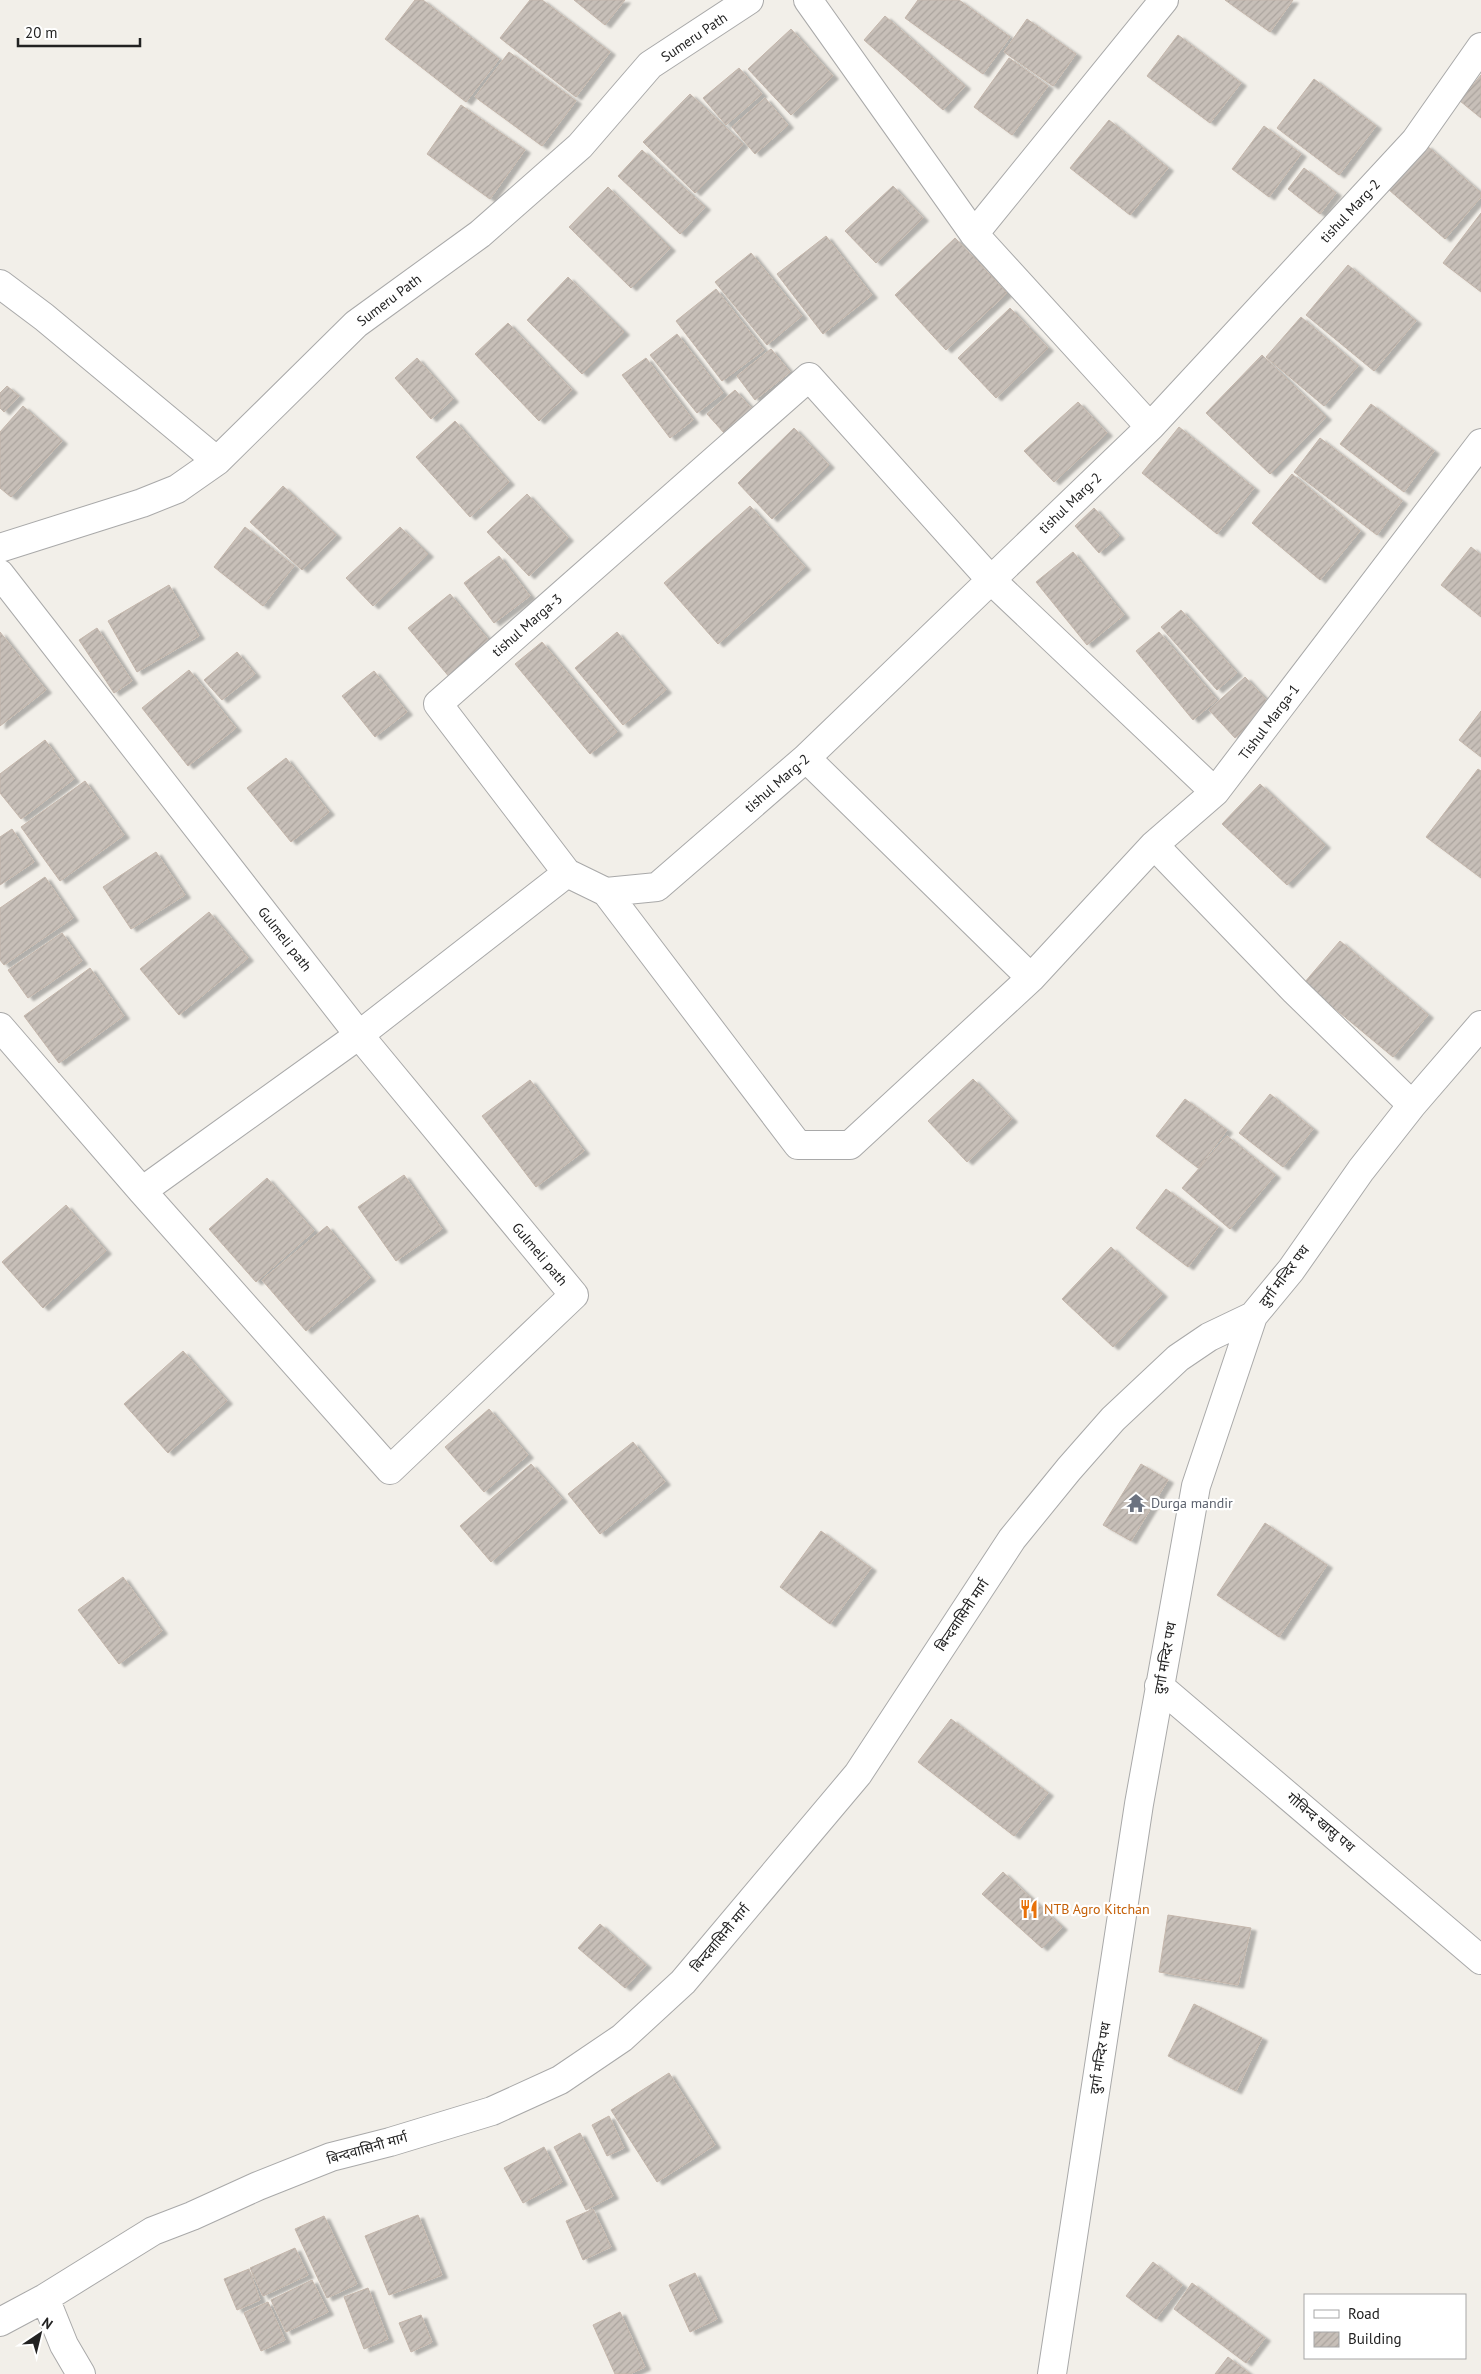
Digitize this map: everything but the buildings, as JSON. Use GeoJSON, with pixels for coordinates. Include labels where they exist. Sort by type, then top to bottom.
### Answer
{"type":"FeatureCollection","features":[{"type":"Feature","properties":{"kind":"street","name":"Sumeru Path"},"geometry":{"type":"LineString","coordinates":[[0,548],[142,503],[177,489],[217,462],[356,324],[480,234],[580,146],[650,66],[749,0]]}},
{"type":"Feature","properties":{"kind":"street"},"geometry":{"type":"LineString","coordinates":[[808,0],[974,234],[1150,427]]}},
{"type":"Feature","properties":{"kind":"street"},"geometry":{"type":"LineString","coordinates":[[974,234],[1164,0]]}},
{"type":"Feature","properties":{"kind":"street","name":"tishul Marg-2"},"geometry":{"type":"LineString","coordinates":[[606,892],[657,887],[806,758],[1150,427],[1415,140],[1481,47]]}},
{"type":"Feature","properties":{"kind":"street"},"geometry":{"type":"LineString","coordinates":[[0,284],[44,317],[217,462]]}},
{"type":"Feature","properties":{"kind":"street","name":"tishul Marga-3"},"geometry":{"type":"LineString","coordinates":[[606,892],[567,872],[438,704],[810,377],[990,579]]}},
{"type":"Feature","properties":{"kind":"street","name":"Tishul Marga-1"},"geometry":{"type":"LineString","coordinates":[[606,892],[798,1146],[850,1145],[1031,978],[1154,845],[1215,792],[1481,443]]}},
{"type":"Feature","properties":{"kind":"street","name":"Gulmeli path"},"geometry":{"type":"LineString","coordinates":[[0,574],[359,1035],[574,1295],[390,1470],[142,1191],[0,1027]]}},
{"type":"Feature","properties":{"kind":"street"},"geometry":{"type":"LineString","coordinates":[[990,579],[1215,792]]}},
{"type":"Feature","properties":{"kind":"street"},"geometry":{"type":"LineString","coordinates":[[806,758],[1031,978]]}},
{"type":"Feature","properties":{"kind":"street"},"geometry":{"type":"LineString","coordinates":[[1154,845],[1295,990],[1412,1104]]}},
{"type":"Feature","properties":{"kind":"street"},"geometry":{"type":"LineString","coordinates":[[142,1191],[359,1035],[567,872]]}},
{"type":"Feature","properties":{"kind":"street","name":"दुर्गा मन्दिर पथ"},"geometry":{"type":"LineString","coordinates":[[1052,2374],[1139,1804],[1196,1486],[1253,1316],[1291,1270],[1361,1170],[1412,1104],[1481,1025]]}},
{"type":"Feature","properties":{"kind":"street","name":"बिन्दवासिनी मार्ग"},"geometry":{"type":"LineString","coordinates":[[0,2322],[45,2298],[154,2231],[331,2157],[390,2142],[492,2111],[560,2080],[622,2038],[682,1982],[858,1774],[1012,1539],[1107,1426],[1178,1358],[1209,1337],[1253,1316]]}},
{"type":"Feature","properties":{"kind":"street","name":"गोविन्द खासु पथ"},"geometry":{"type":"LineString","coordinates":[[1159,1686],[1481,1960]]}},
{"type":"Feature","properties":{"kind":"street"},"geometry":{"type":"LineString","coordinates":[[45,2298],[64,2345],[81,2374]]}},
{"type":"Feature","properties":{"kind":"place","name":"Durga mandir"},"geometry":{"type":"Point","coordinates":[1136,1503]}},
{"type":"Feature","properties":{"kind":"place","name":"NTB Agro Kitchan"},"geometry":{"type":"Point","coordinates":[1029,1909]}}]}
